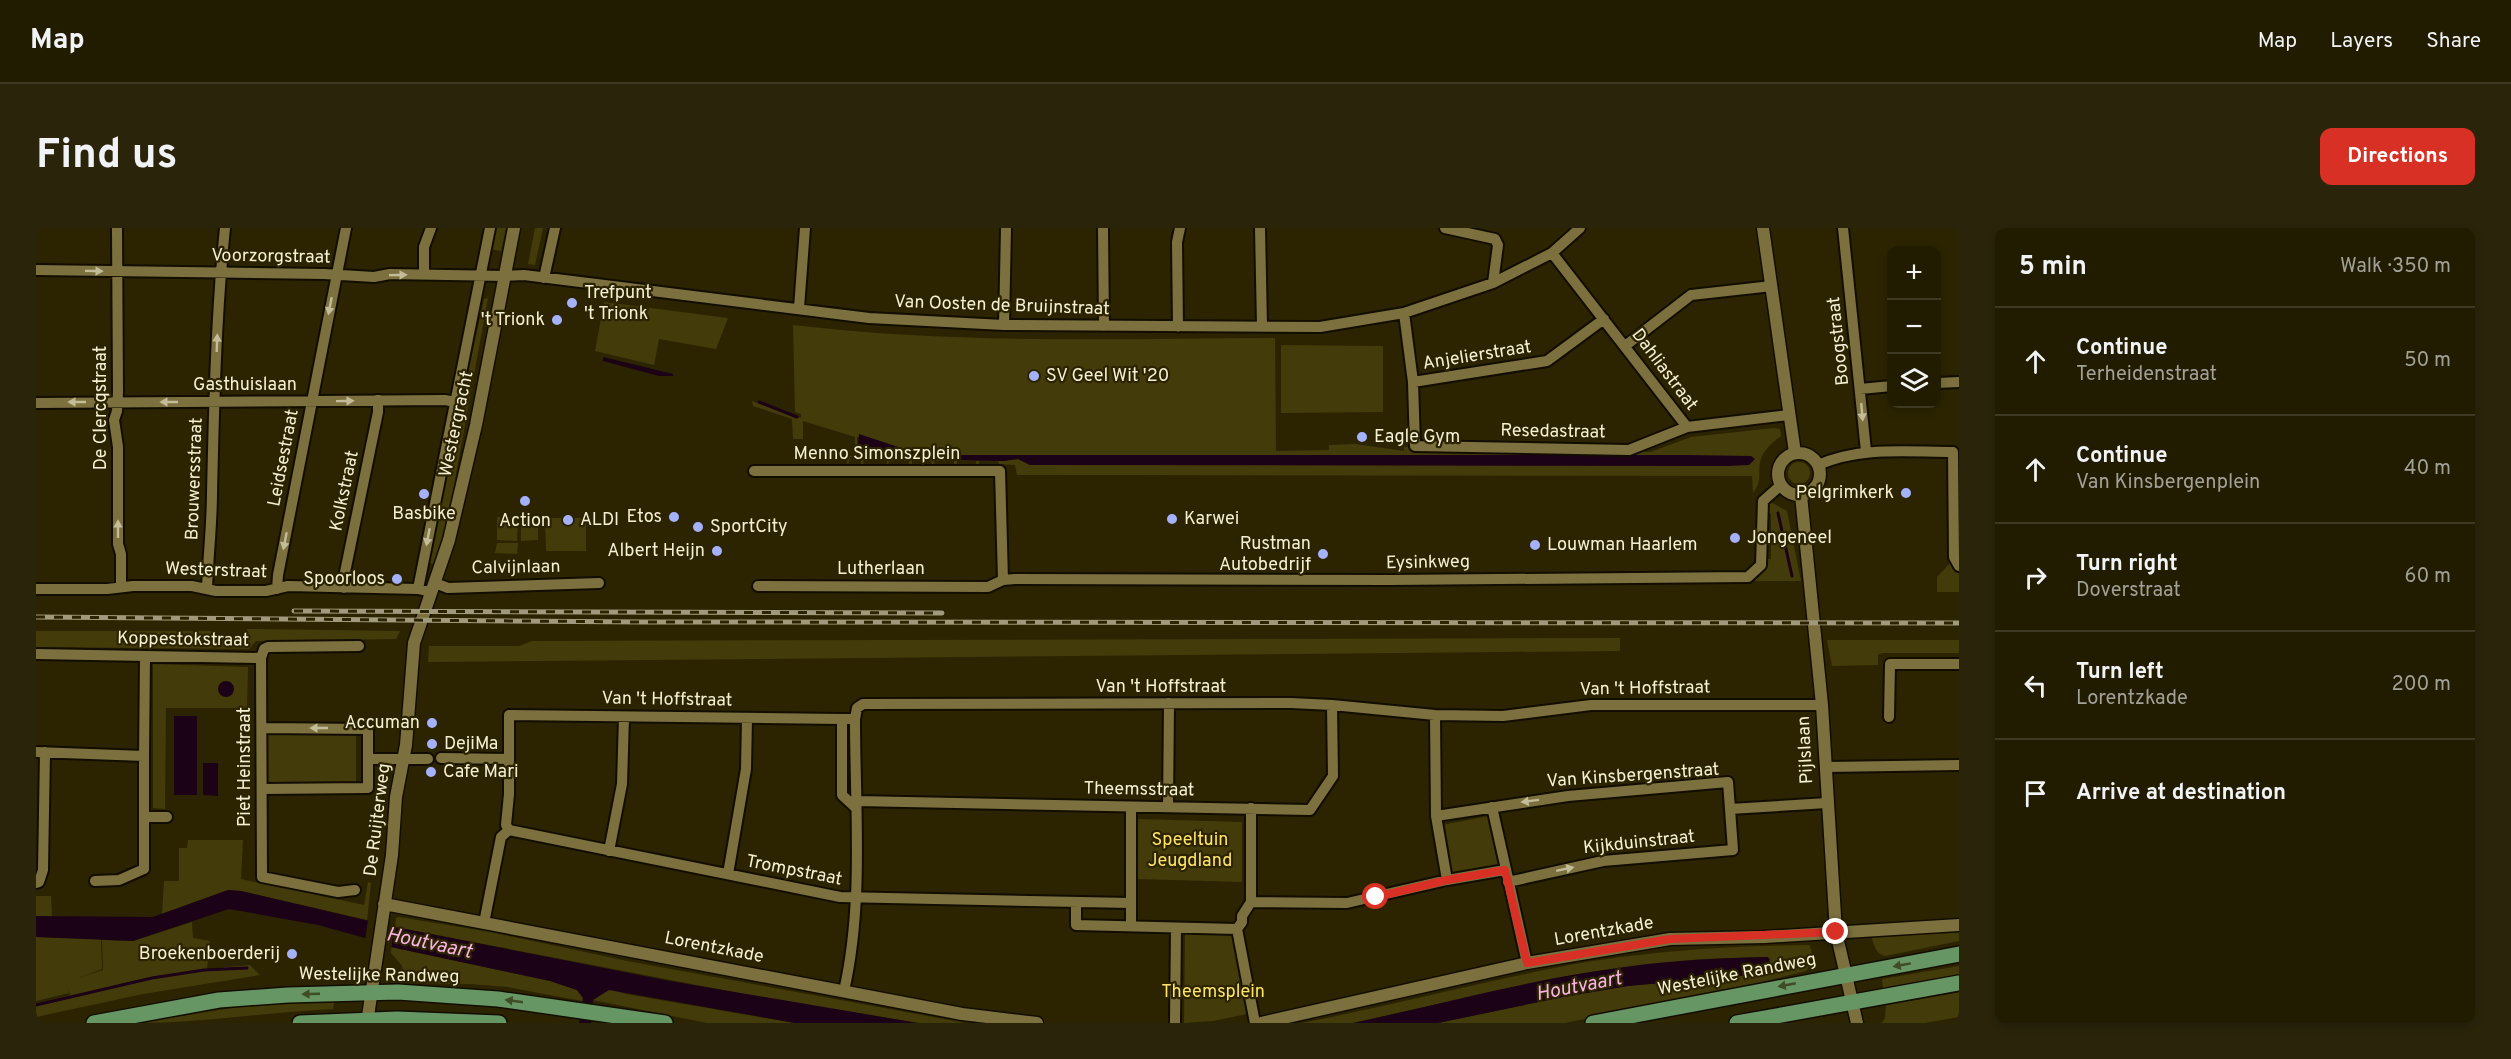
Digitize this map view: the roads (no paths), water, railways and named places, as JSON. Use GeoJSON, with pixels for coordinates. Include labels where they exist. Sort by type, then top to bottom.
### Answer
{"type":"FeatureCollection","features":[{"type":"Feature","properties":{"kind":"main road","name":"Westelijke Randweg"},"geometry":{"type":"LineString","coordinates":[[1593,1023],[1959,954]]}},
{"type":"Feature","properties":{"kind":"main road"},"geometry":{"type":"LineString","coordinates":[[1737,1023],[1959,984]]}},
{"type":"Feature","properties":{"kind":"main road","name":"Westelijke Randweg"},"geometry":{"type":"LineString","coordinates":[[94,1023],[219,1000],[370,992],[498,999],[665,1023]]}},
{"type":"Feature","properties":{"kind":"main road"},"geometry":{"type":"LineString","coordinates":[[300,1023],[499,1023]]}},
{"type":"Feature","properties":{"kind":"street","name":"De Clercqstraat"},"geometry":{"type":"LineString","coordinates":[[117,228],[117,402],[114,431],[118,447],[118,544],[121,554],[121,587]]}},
{"type":"Feature","properties":{"kind":"street","name":"Brouwersstraat"},"geometry":{"type":"LineString","coordinates":[[207,589],[213,489],[214,401],[220,273],[225,228]]}},
{"type":"Feature","properties":{"kind":"street","name":"Leidsestraat"},"geometry":{"type":"LineString","coordinates":[[277,589],[346,228]]}},
{"type":"Feature","properties":{"kind":"street"},"geometry":{"type":"LineString","coordinates":[[424,274],[424,247],[430,228]]}},
{"type":"Feature","properties":{"kind":"street","name":"Westergracht"},"geometry":{"type":"LineString","coordinates":[[418,589],[490,228]]}},
{"type":"Feature","properties":{"kind":"street","name":"Westergracht"},"geometry":{"type":"LineString","coordinates":[[419,624],[449,540],[476,425],[514,228]]}},
{"type":"Feature","properties":{"kind":"street"},"geometry":{"type":"LineString","coordinates":[[544,278],[555,228]]}},
{"type":"Feature","properties":{"kind":"street"},"geometry":{"type":"LineString","coordinates":[[799,308],[806,228]]}},
{"type":"Feature","properties":{"kind":"street"},"geometry":{"type":"LineString","coordinates":[[1004,325],[1005,228]]}},
{"type":"Feature","properties":{"kind":"street"},"geometry":{"type":"LineString","coordinates":[[1103,228],[1104,326]]}},
{"type":"Feature","properties":{"kind":"street"},"geometry":{"type":"LineString","coordinates":[[1178,327],[1177,242],[1180,228]]}},
{"type":"Feature","properties":{"kind":"street"},"geometry":{"type":"LineString","coordinates":[[1260,228],[1262,326]]}},
{"type":"Feature","properties":{"kind":"street"},"geometry":{"type":"LineString","coordinates":[[1445,228],[1495,239],[1498,245],[1493,283]]}},
{"type":"Feature","properties":{"kind":"street","name":"Van Oosten de Bruijnstraat"},"geometry":{"type":"LineString","coordinates":[[505,276],[524,275],[869,318],[1004,325],[1320,327],[1404,314],[1493,283],[1552,253],[1580,228]]}},
{"type":"Feature","properties":{"kind":"street"},"geometry":{"type":"LineString","coordinates":[[1763,228],[1795,453]]}},
{"type":"Feature","properties":{"kind":"street","name":"Boogstraat"},"geometry":{"type":"LineString","coordinates":[[1844,228],[1866,452]]}},
{"type":"Feature","properties":{"kind":"street","name":"Dahliastraat"},"geometry":{"type":"LineString","coordinates":[[1552,253],[1687,427],[1789,415]]}},
{"type":"Feature","properties":{"kind":"street","name":"Voorzorgstraat"},"geometry":{"type":"LineString","coordinates":[[36,270],[336,274],[374,278],[390,274],[505,276]]}},
{"type":"Feature","properties":{"kind":"street"},"geometry":{"type":"LineString","coordinates":[[1625,346],[1691,295],[1772,286]]}},
{"type":"Feature","properties":{"kind":"street"},"geometry":{"type":"LineString","coordinates":[[1404,314],[1413,382]]}},
{"type":"Feature","properties":{"kind":"street","name":"Anjelierstraat"},"geometry":{"type":"LineString","coordinates":[[1413,382],[1547,361],[1604,319]]}},
{"type":"Feature","properties":{"kind":"street","name":"Resedastraat"},"geometry":{"type":"LineString","coordinates":[[1413,382],[1415,446],[1629,450],[1687,427]]}},
{"type":"Feature","properties":{"kind":"street"},"geometry":{"type":"LineString","coordinates":[[1941,383],[1959,382]]}},
{"type":"Feature","properties":{"kind":"street"},"geometry":{"type":"LineString","coordinates":[[1860,388],[1887,386]]}},
{"type":"Feature","properties":{"kind":"street","name":"Gasthuislaan"},"geometry":{"type":"LineString","coordinates":[[36,403],[378,400],[455,402]]}},
{"type":"Feature","properties":{"kind":"street","name":"Kolkstraat"},"geometry":{"type":"LineString","coordinates":[[344,588],[344,577],[378,412],[378,400]]}},
{"type":"Feature","properties":{"kind":"street"},"geometry":{"type":"LineString","coordinates":[[1818,465],[1835,458],[1866,452],[1953,452],[1953,557],[1959,566]]}},
{"type":"Feature","properties":{"kind":"street"},"geometry":{"type":"LineString","coordinates":[[1795,453],[1809,455],[1818,465],[1820,476],[1815,486],[1801,495],[1790,493],[1781,485],[1779,468],[1785,458],[1795,453]]}},
{"type":"Feature","properties":{"kind":"street","name":"Menno Simonszplein"},"geometry":{"type":"LineString","coordinates":[[754,471],[1000,471],[1003,580]]}},
{"type":"Feature","properties":{"kind":"street","name":"Eysinkweg"},"geometry":{"type":"LineString","coordinates":[[1003,580],[1748,577],[1761,565],[1763,501],[1781,485]]}},
{"type":"Feature","properties":{"kind":"street","name":"Pijlslaan"},"geometry":{"type":"LineString","coordinates":[[1801,495],[1822,705],[1836,932],[1857,1023]]}},
{"type":"Feature","properties":{"kind":"street","name":"Lutherlaan"},"geometry":{"type":"LineString","coordinates":[[758,586],[988,587],[1003,580]]}},
{"type":"Feature","properties":{"kind":"street","name":"Calvijnlaan"},"geometry":{"type":"LineString","coordinates":[[433,587],[599,583]]}},
{"type":"Feature","properties":{"kind":"street","name":"Westerstraat"},"geometry":{"type":"LineString","coordinates":[[36,589],[192,586],[207,589],[266,591],[288,586],[418,589],[433,587]]}},
{"type":"Feature","properties":{"kind":"street","name":"De Ruijterweg"},"geometry":{"type":"LineString","coordinates":[[367,1022],[393,846],[396,797],[404,758],[412,654],[419,624]]}},
{"type":"Feature","properties":{"kind":"street","name":"Koppestokstraat"},"geometry":{"type":"LineString","coordinates":[[36,654],[261,658],[268,647],[359,646]]}},
{"type":"Feature","properties":{"kind":"street"},"geometry":{"type":"LineString","coordinates":[[95,881],[119,880],[144,869],[145,657]]}},
{"type":"Feature","properties":{"kind":"street","name":"Piet Heinstraat"},"geometry":{"type":"LineString","coordinates":[[261,658],[262,877],[338,892],[355,890]]}},
{"type":"Feature","properties":{"kind":"street"},"geometry":{"type":"LineString","coordinates":[[1890,717],[1890,664],[1959,664]]}},
{"type":"Feature","properties":{"kind":"street"},"geometry":{"type":"LineString","coordinates":[[1168,807],[1169,703]]}},
{"type":"Feature","properties":{"kind":"street","name":"Van 't Hoffstraat"},"geometry":{"type":"LineString","coordinates":[[509,759],[509,715],[842,719],[855,718],[857,708],[863,704],[1169,703],[1332,705],[1435,715],[1503,716],[1591,705],[1822,705]]}},
{"type":"Feature","properties":{"kind":"street","name":"Theemsstraat"},"geometry":{"type":"LineString","coordinates":[[856,805],[1310,810],[1333,776],[1332,705]]}},
{"type":"Feature","properties":{"kind":"street"},"geometry":{"type":"LineString","coordinates":[[1435,715],[1436,816],[1447,880]]}},
{"type":"Feature","properties":{"kind":"street"},"geometry":{"type":"LineString","coordinates":[[609,850],[622,784],[624,717]]}},
{"type":"Feature","properties":{"kind":"street"},"geometry":{"type":"LineString","coordinates":[[728,874],[744,785],[747,718]]}},
{"type":"Feature","properties":{"kind":"street"},"geometry":{"type":"LineString","coordinates":[[844,991],[853,942],[855,899],[855,718]]}},
{"type":"Feature","properties":{"kind":"street"},"geometry":{"type":"LineString","coordinates":[[842,719],[842,795],[856,805]]}},
{"type":"Feature","properties":{"kind":"street"},"geometry":{"type":"LineString","coordinates":[[262,728],[368,729],[368,788],[262,789]]}},
{"type":"Feature","properties":{"kind":"street"},"geometry":{"type":"LineString","coordinates":[[36,883],[39,882],[43,870],[40,752],[144,756]]}},
{"type":"Feature","properties":{"kind":"street"},"geometry":{"type":"LineString","coordinates":[[368,759],[428,759]]}},
{"type":"Feature","properties":{"kind":"street"},"geometry":{"type":"LineString","coordinates":[[441,759],[509,759],[507,825],[509,830],[501,837],[484,923]]}},
{"type":"Feature","properties":{"kind":"street"},"geometry":{"type":"LineString","coordinates":[[1826,767],[1959,765]]}},
{"type":"Feature","properties":{"kind":"street","name":"Van Kinsbergenstraat"},"geometry":{"type":"LineString","coordinates":[[1492,807],[1568,796],[1728,782],[1730,809]]}},
{"type":"Feature","properties":{"kind":"street"},"geometry":{"type":"LineString","coordinates":[[1730,809],[1827,803]]}},
{"type":"Feature","properties":{"kind":"street"},"geometry":{"type":"LineString","coordinates":[[1131,807],[1131,926]]}},
{"type":"Feature","properties":{"kind":"street"},"geometry":{"type":"LineString","coordinates":[[1436,816],[1492,807],[1527,963]]}},
{"type":"Feature","properties":{"kind":"street"},"geometry":{"type":"LineString","coordinates":[[1251,808],[1251,902],[1237,929],[1255,1023]]}},
{"type":"Feature","properties":{"kind":"street","name":"Kijkduinstraat"},"geometry":{"type":"LineString","coordinates":[[1508,882],[1603,861],[1733,850],[1730,809]]}},
{"type":"Feature","properties":{"kind":"street"},"geometry":{"type":"LineString","coordinates":[[144,816],[167,817]]}},
{"type":"Feature","properties":{"kind":"street","name":"Trompstraat"},"geometry":{"type":"LineString","coordinates":[[509,830],[855,899],[1131,903]]}},
{"type":"Feature","properties":{"kind":"street"},"geometry":{"type":"LineString","coordinates":[[1251,902],[1347,903],[1447,880],[1505,870]]}},
{"type":"Feature","properties":{"kind":"street"},"geometry":{"type":"LineString","coordinates":[[1076,902],[1076,925],[1237,929]]}},
{"type":"Feature","properties":{"kind":"street","name":"Lorentzkade"},"geometry":{"type":"LineString","coordinates":[[384,904],[962,1014],[1037,1023]]}},
{"type":"Feature","properties":{"kind":"street","name":"Lorentzkade"},"geometry":{"type":"LineString","coordinates":[[1261,1023],[1527,963],[1670,939],[1959,925]]}},
{"type":"Feature","properties":{"kind":"street"},"geometry":{"type":"LineString","coordinates":[[1175,1023],[1176,928]]}},
{"type":"Feature","properties":{"kind":"water"},"geometry":{"type":"Polygon","coordinates":[[[603,357],[673,374],[673,376],[659,376],[603,361],[603,357]]]}},
{"type":"Feature","properties":{"kind":"water"},"geometry":{"type":"Polygon","coordinates":[[[859,434],[916,453],[954,455],[1687,455],[1751,456],[1755,459],[1749,465],[1727,466],[1030,465],[1018,459],[1003,461],[889,459],[889,453],[857,454],[859,434]]]}},
{"type":"Feature","properties":{"kind":"water"},"geometry":{"type":"Polygon","coordinates":[[[223,681],[229,681],[234,689],[232,695],[223,697],[218,692],[218,686],[223,681]]]}},
{"type":"Feature","properties":{"kind":"water"},"geometry":{"type":"Polygon","coordinates":[[[174,716],[197,716],[197,795],[174,795],[174,716]]]}},
{"type":"Feature","properties":{"kind":"water"},"geometry":{"type":"Polygon","coordinates":[[[203,763],[218,763],[218,796],[203,795],[203,763]]]}},
{"type":"Feature","properties":{"kind":"water","name":"Houtvaart"},"geometry":{"type":"Polygon","coordinates":[[[228,890],[241,891],[395,927],[670,981],[918,1023],[795,1023],[609,990],[593,1000],[591,1023],[579,1023],[583,998],[577,990],[550,981],[391,947],[392,941],[365,938],[318,925],[229,909],[133,941],[36,937],[36,916],[153,917],[228,890]]]}},
{"type":"Feature","properties":{"kind":"water","name":"Houtvaart"},"geometry":{"type":"Polygon","coordinates":[[[1768,957],[1772,967],[1762,974],[1628,986],[1438,1023],[1353,1023],[1573,975],[1666,962],[1768,957]]]}},
{"type":"Feature","properties":{"kind":"waterway"},"geometry":{"type":"LineString","coordinates":[[759,402],[797,417]]}},
{"type":"Feature","properties":{"kind":"waterway"},"geometry":{"type":"LineString","coordinates":[[1778,513],[1792,576]]}},
{"type":"Feature","properties":{"kind":"waterway"},"geometry":{"type":"LineString","coordinates":[[36,1005],[152,978],[204,970],[247,968]]}},
{"type":"Feature","properties":{"kind":"railway"},"geometry":{"type":"LineString","coordinates":[[294,611],[942,613]]}},
{"type":"Feature","properties":{"kind":"railway"},"geometry":{"type":"LineString","coordinates":[[36,617],[644,622],[1959,623]]}},
{"type":"Feature","properties":{"kind":"place","name":"Trefpunt 't Trionk"},"geometry":{"type":"Point","coordinates":[572,303]}},
{"type":"Feature","properties":{"kind":"place","name":"'t Trionk"},"geometry":{"type":"Point","coordinates":[557,320]}},
{"type":"Feature","properties":{"kind":"place","name":"SV Geel Wit '20"},"geometry":{"type":"Point","coordinates":[1034,376]}},
{"type":"Feature","properties":{"kind":"place","name":"Eagle Gym"},"geometry":{"type":"Point","coordinates":[1362,437]}},
{"type":"Feature","properties":{"kind":"place","name":"Pelgrimkerk"},"geometry":{"type":"Point","coordinates":[1906,493]}},
{"type":"Feature","properties":{"kind":"place","name":"Basbike"},"geometry":{"type":"Point","coordinates":[424,494]}},
{"type":"Feature","properties":{"kind":"place","name":"Action"},"geometry":{"type":"Point","coordinates":[525,501]}},
{"type":"Feature","properties":{"kind":"place","name":"Etos"},"geometry":{"type":"Point","coordinates":[674,517]}},
{"type":"Feature","properties":{"kind":"place","name":"Karwei"},"geometry":{"type":"Point","coordinates":[1172,519]}},
{"type":"Feature","properties":{"kind":"place","name":"ALDI"},"geometry":{"type":"Point","coordinates":[568,520]}},
{"type":"Feature","properties":{"kind":"place","name":"SportCity"},"geometry":{"type":"Point","coordinates":[698,527]}},
{"type":"Feature","properties":{"kind":"place","name":"Jongeneel"},"geometry":{"type":"Point","coordinates":[1735,538]}},
{"type":"Feature","properties":{"kind":"place","name":"Louwman Haarlem"},"geometry":{"type":"Point","coordinates":[1535,545]}},
{"type":"Feature","properties":{"kind":"place","name":"Albert Heijn"},"geometry":{"type":"Point","coordinates":[717,551]}},
{"type":"Feature","properties":{"kind":"place","name":"Rustman Autobedrijf"},"geometry":{"type":"Point","coordinates":[1323,554]}},
{"type":"Feature","properties":{"kind":"place","name":"Spoorloos"},"geometry":{"type":"Point","coordinates":[397,579]}},
{"type":"Feature","properties":{"kind":"place","name":"Accuman"},"geometry":{"type":"Point","coordinates":[432,723]}},
{"type":"Feature","properties":{"kind":"place","name":"DejiMa"},"geometry":{"type":"Point","coordinates":[432,744]}},
{"type":"Feature","properties":{"kind":"place","name":"Cafe Mari"},"geometry":{"type":"Point","coordinates":[431,772]}},
{"type":"Feature","properties":{"kind":"place","name":"Broekenboerderij"},"geometry":{"type":"Point","coordinates":[292,954]}},
{"type":"Feature","properties":{"kind":"park label","name":"Speeltuin Jeugdland"},"geometry":{"type":"Point","coordinates":[1190,850]}},
{"type":"Feature","properties":{"kind":"park label","name":"Theemsplein"},"geometry":{"type":"Point","coordinates":[1213,992]}}]}
